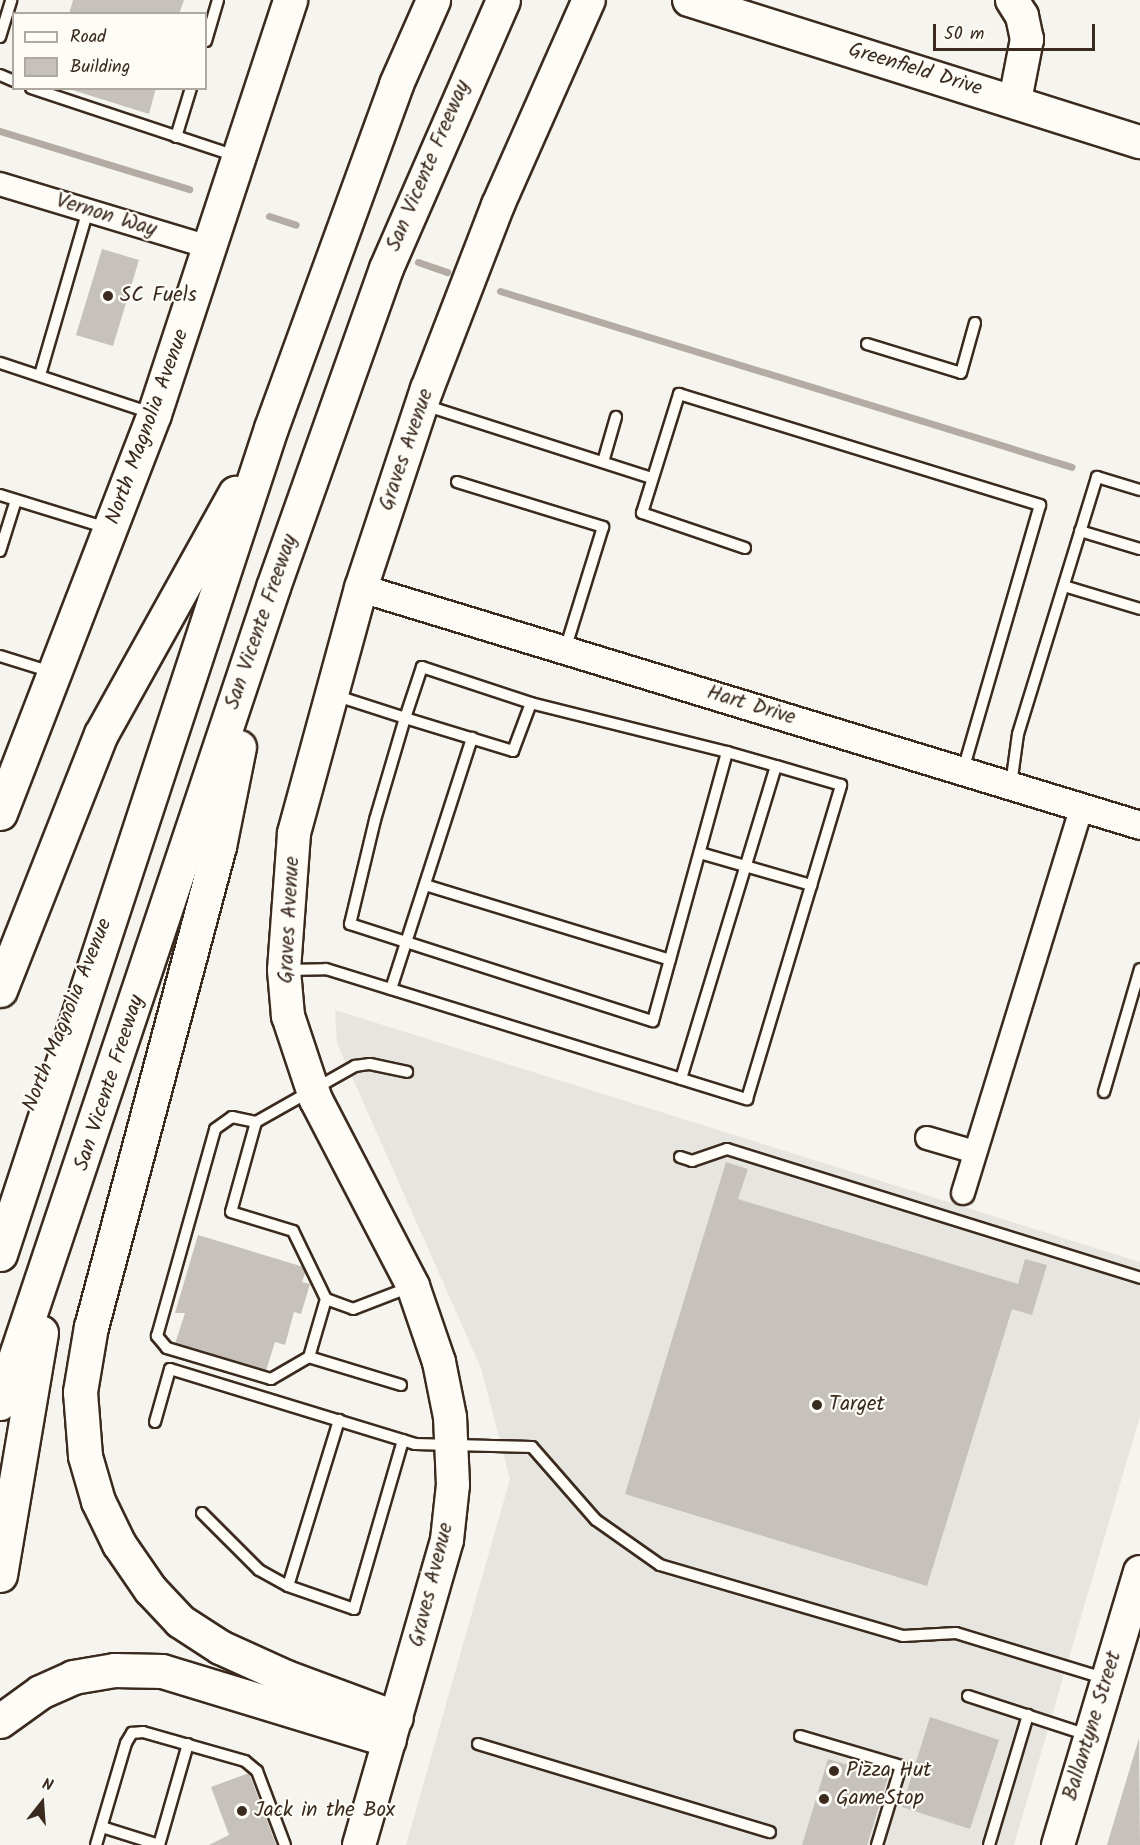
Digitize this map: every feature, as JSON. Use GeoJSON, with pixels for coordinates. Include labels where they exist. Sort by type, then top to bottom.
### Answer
{"type":"FeatureCollection","features":[{"type":"Feature","properties":{"kind":"main road","name":"North Magnolia Avenue"},"geometry":{"type":"LineString","coordinates":[[0,813],[154,414],[212,248],[238,157],[290,0]]}},
{"type":"Feature","properties":{"kind":"main road"},"geometry":{"type":"LineString","coordinates":[[0,1254],[271,428],[396,84],[433,0]]}},
{"type":"Feature","properties":{"kind":"main road","name":"San Vicente Freeway"},"geometry":{"type":"LineString","coordinates":[[53,1256],[273,587],[386,268],[503,0]]}},
{"type":"Feature","properties":{"kind":"main road","name":"Graves Avenue"},"geometry":{"type":"LineString","coordinates":[[359,1845],[447,1540],[453,1485],[451,1442],[439,1362],[413,1286],[313,1089],[288,1016],[284,970],[294,833],[361,588],[422,405],[498,205],[589,0]]}},
{"type":"Feature","properties":{"kind":"main road","name":"Greenfield Drive"},"geometry":{"type":"LineString","coordinates":[[689,0],[1015,100],[1140,142]]}},
{"type":"Feature","properties":{"kind":"main road"},"geometry":{"type":"LineString","coordinates":[[1011,0],[1024,20],[1027,39],[1015,100]]}},
{"type":"Feature","properties":{"kind":"main road"},"geometry":{"type":"LineString","coordinates":[[0,990],[101,734],[271,428]]}},
{"type":"Feature","properties":{"kind":"main road"},"geometry":{"type":"LineString","coordinates":[[273,587],[219,846],[91,1326],[80,1392],[80,1424],[98,1501],[119,1544],[150,1589],[180,1621],[220,1647],[393,1729]]}},
{"type":"Feature","properties":{"kind":"main road","name":"North Magnolia Avenue"},"geometry":{"type":"LineString","coordinates":[[0,1188],[136,842]]}},
{"type":"Feature","properties":{"kind":"main road"},"geometry":{"type":"LineString","coordinates":[[0,1403],[53,1256]]}},
{"type":"Feature","properties":{"kind":"main road"},"geometry":{"type":"LineString","coordinates":[[0,1575],[53,1256]]}},
{"type":"Feature","properties":{"kind":"main road","name":"Ballantyne Street"},"geometry":{"type":"LineString","coordinates":[[1058,1845],[1140,1572]]}},
{"type":"Feature","properties":{"kind":"main road"},"geometry":{"type":"LineString","coordinates":[[0,1721],[40,1692],[74,1677],[114,1670],[162,1671],[393,1729]]}},
{"type":"Feature","properties":{"kind":"street","name":"Vernon Way"},"geometry":{"type":"LineString","coordinates":[[0,184],[212,248]]}},
{"type":"Feature","properties":{"kind":"street","name":"Hart Drive"},"geometry":{"type":"LineString","coordinates":[[361,588],[1140,825]]}},
{"type":"Feature","properties":{"kind":"street"},"geometry":{"type":"LineString","coordinates":[[963,1194],[1082,806]]}},
{"type":"Feature","properties":{"kind":"street"},"geometry":{"type":"LineString","coordinates":[[927,1138],[975,1152]]}},
{"type":"Feature","properties":{"kind":"lane"},"geometry":{"type":"LineString","coordinates":[[0,37],[11,0]]}},
{"type":"Feature","properties":{"kind":"lane"},"geometry":{"type":"LineString","coordinates":[[207,38],[218,0]]}},
{"type":"Feature","properties":{"kind":"lane"},"geometry":{"type":"LineString","coordinates":[[37,90],[238,157]]}},
{"type":"Feature","properties":{"kind":"lane"},"geometry":{"type":"LineString","coordinates":[[176,137],[190,90]]}},
{"type":"Feature","properties":{"kind":"lane"},"geometry":{"type":"LineString","coordinates":[[40,375],[88,210]]}},
{"type":"Feature","properties":{"kind":"lane"},"geometry":{"type":"LineString","coordinates":[[867,344],[961,374],[975,323]]}},
{"type":"Feature","properties":{"kind":"lane"},"geometry":{"type":"LineString","coordinates":[[0,363],[154,414]]}},
{"type":"Feature","properties":{"kind":"lane"},"geometry":{"type":"LineString","coordinates":[[745,548],[642,513],[679,394],[1040,505],[963,770]]}},
{"type":"Feature","properties":{"kind":"lane"},"geometry":{"type":"LineString","coordinates":[[422,405],[652,478]]}},
{"type":"Feature","properties":{"kind":"lane"},"geometry":{"type":"LineString","coordinates":[[603,462],[616,417]]}},
{"type":"Feature","properties":{"kind":"lane"},"geometry":{"type":"LineString","coordinates":[[1011,785],[1018,734],[1097,477],[1140,490]]}},
{"type":"Feature","properties":{"kind":"lane"},"geometry":{"type":"LineString","coordinates":[[457,482],[603,527],[565,650]]}},
{"type":"Feature","properties":{"kind":"lane"},"geometry":{"type":"LineString","coordinates":[[0,495],[111,529]]}},
{"type":"Feature","properties":{"kind":"lane"},"geometry":{"type":"LineString","coordinates":[[0,551],[16,500]]}},
{"type":"Feature","properties":{"kind":"lane"},"geometry":{"type":"LineString","coordinates":[[1080,531],[1140,549]]}},
{"type":"Feature","properties":{"kind":"lane"},"geometry":{"type":"LineString","coordinates":[[1064,586],[1140,609]]}},
{"type":"Feature","properties":{"kind":"lane"},"geometry":{"type":"LineString","coordinates":[[0,656],[55,674]]}},
{"type":"Feature","properties":{"kind":"lane"},"geometry":{"type":"LineString","coordinates":[[284,970],[326,969],[747,1100],[841,785],[727,753],[531,703],[422,667],[405,718],[350,924],[653,1021],[727,753]]}},
{"type":"Feature","properties":{"kind":"lane"},"geometry":{"type":"LineString","coordinates":[[331,694],[513,751],[531,703]]}},
{"type":"Feature","properties":{"kind":"lane"},"geometry":{"type":"LineString","coordinates":[[391,989],[472,738]]}},
{"type":"Feature","properties":{"kind":"lane"},"geometry":{"type":"LineString","coordinates":[[681,1079],[776,766]]}},
{"type":"Feature","properties":{"kind":"lane"},"geometry":{"type":"LineString","coordinates":[[700,854],[811,885]]}},
{"type":"Feature","properties":{"kind":"lane"},"geometry":{"type":"LineString","coordinates":[[425,885],[670,960]]}},
{"type":"Feature","properties":{"kind":"lane"},"geometry":{"type":"LineString","coordinates":[[1104,1092],[1140,969]]}},
{"type":"Feature","properties":{"kind":"lane"},"geometry":{"type":"LineString","coordinates":[[256,1122],[231,1212],[293,1231],[326,1299],[309,1357],[271,1379],[167,1348],[157,1336],[211,1135],[232,1117],[256,1122],[355,1066],[370,1064],[407,1072]]}},
{"type":"Feature","properties":{"kind":"lane"},"geometry":{"type":"LineString","coordinates":[[680,1157],[692,1161],[727,1149],[1140,1278]]}},
{"type":"Feature","properties":{"kind":"lane"},"geometry":{"type":"LineString","coordinates":[[326,1299],[353,1309],[413,1286]]}},
{"type":"Feature","properties":{"kind":"lane"},"geometry":{"type":"LineString","coordinates":[[309,1357],[400,1385]]}},
{"type":"Feature","properties":{"kind":"lane"},"geometry":{"type":"LineString","coordinates":[[155,1422],[170,1369],[403,1440],[532,1447],[596,1520],[660,1566],[903,1636],[956,1633],[1107,1680]]}},
{"type":"Feature","properties":{"kind":"lane"},"geometry":{"type":"LineString","coordinates":[[288,1587],[339,1420]]}},
{"type":"Feature","properties":{"kind":"lane"},"geometry":{"type":"LineString","coordinates":[[202,1513],[259,1570],[288,1587],[354,1609],[403,1440]]}},
{"type":"Feature","properties":{"kind":"lane"},"geometry":{"type":"LineString","coordinates":[[968,1696],[1090,1736]]}},
{"type":"Feature","properties":{"kind":"lane"},"geometry":{"type":"LineString","coordinates":[[989,1845],[1029,1715]]}},
{"type":"Feature","properties":{"kind":"lane"},"geometry":{"type":"LineString","coordinates":[[96,1845],[132,1733],[188,1744],[245,1761],[257,1771],[285,1845]]}},
{"type":"Feature","properties":{"kind":"lane"},"geometry":{"type":"LineString","coordinates":[[800,1736],[901,1766],[877,1845]]}},
{"type":"Feature","properties":{"kind":"lane"},"geometry":{"type":"LineString","coordinates":[[102,1827],[159,1845],[188,1744]]}},
{"type":"Feature","properties":{"kind":"lane"},"geometry":{"type":"LineString","coordinates":[[478,1744],[770,1832]]}},
{"type":"Feature","properties":{"kind":"shaded area"},"geometry":{"type":"Polygon","coordinates":[[[335,1010],[1140,1262],[1140,1416],[1014,1845],[406,1845],[510,1479],[481,1368],[337,1043],[335,1010]]]}},
{"type":"Feature","properties":{"kind":"building"},"geometry":{"type":"Polygon","coordinates":[[[73,0],[184,0],[180,12],[70,12],[73,0]]]}},
{"type":"Feature","properties":{"kind":"building"},"geometry":{"type":"Polygon","coordinates":[[[72,90],[155,90],[149,114],[72,90]]]}},
{"type":"Feature","properties":{"kind":"building"},"geometry":{"type":"Polygon","coordinates":[[[102,249],[139,260],[113,346],[76,335],[102,249]]]}},
{"type":"Feature","properties":{"kind":"building","name":"Target"},"geometry":{"type":"Polygon","coordinates":[[[726,1162],[748,1169],[738,1199],[1018,1284],[1025,1259],[1047,1265],[1032,1315],[1012,1309],[927,1586],[625,1494],[726,1162]]]}},
{"type":"Feature","properties":{"kind":"building"},"geometry":{"type":"Polygon","coordinates":[[[198,1235],[307,1268],[302,1282],[310,1284],[301,1314],[294,1312],[285,1345],[275,1342],[265,1374],[174,1347],[185,1313],[175,1313],[198,1235]]]}},
{"type":"Feature","properties":{"kind":"building"},"geometry":{"type":"Polygon","coordinates":[[[930,1717],[999,1740],[970,1829],[902,1807],[930,1717]]]}},
{"type":"Feature","properties":{"kind":"building"},"geometry":{"type":"Polygon","coordinates":[[[1139,1738],[1140,1845],[1107,1845],[1139,1738]]]}},
{"type":"Feature","properties":{"kind":"building"},"geometry":{"type":"Polygon","coordinates":[[[828,1759],[888,1777],[867,1845],[802,1845],[828,1759]]]}},
{"type":"Feature","properties":{"kind":"building","name":"Jack in the Box"},"geometry":{"type":"Polygon","coordinates":[[[249,1773],[276,1845],[209,1845],[229,1835],[211,1787],[249,1773]]]}},
{"type":"Feature","properties":{"kind":"waterway"},"geometry":{"type":"LineString","coordinates":[[0,131],[189,189]]}},
{"type":"Feature","properties":{"kind":"waterway"},"geometry":{"type":"LineString","coordinates":[[269,216],[296,225]]}},
{"type":"Feature","properties":{"kind":"waterway"},"geometry":{"type":"LineString","coordinates":[[418,262],[447,272]]}},
{"type":"Feature","properties":{"kind":"waterway"},"geometry":{"type":"LineString","coordinates":[[500,291],[1072,467]]}},
{"type":"Feature","properties":{"kind":"place","name":"SC Fuels"},"geometry":{"type":"Point","coordinates":[108,296]}},
{"type":"Feature","properties":{"kind":"place","name":"Target"},"geometry":{"type":"Point","coordinates":[817,1405]}},
{"type":"Feature","properties":{"kind":"place","name":"Pizza Hut"},"geometry":{"type":"Point","coordinates":[834,1771]}},
{"type":"Feature","properties":{"kind":"place","name":"GameStop"},"geometry":{"type":"Point","coordinates":[824,1799]}},
{"type":"Feature","properties":{"kind":"place","name":"Jack in the Box"},"geometry":{"type":"Point","coordinates":[242,1811]}}]}
